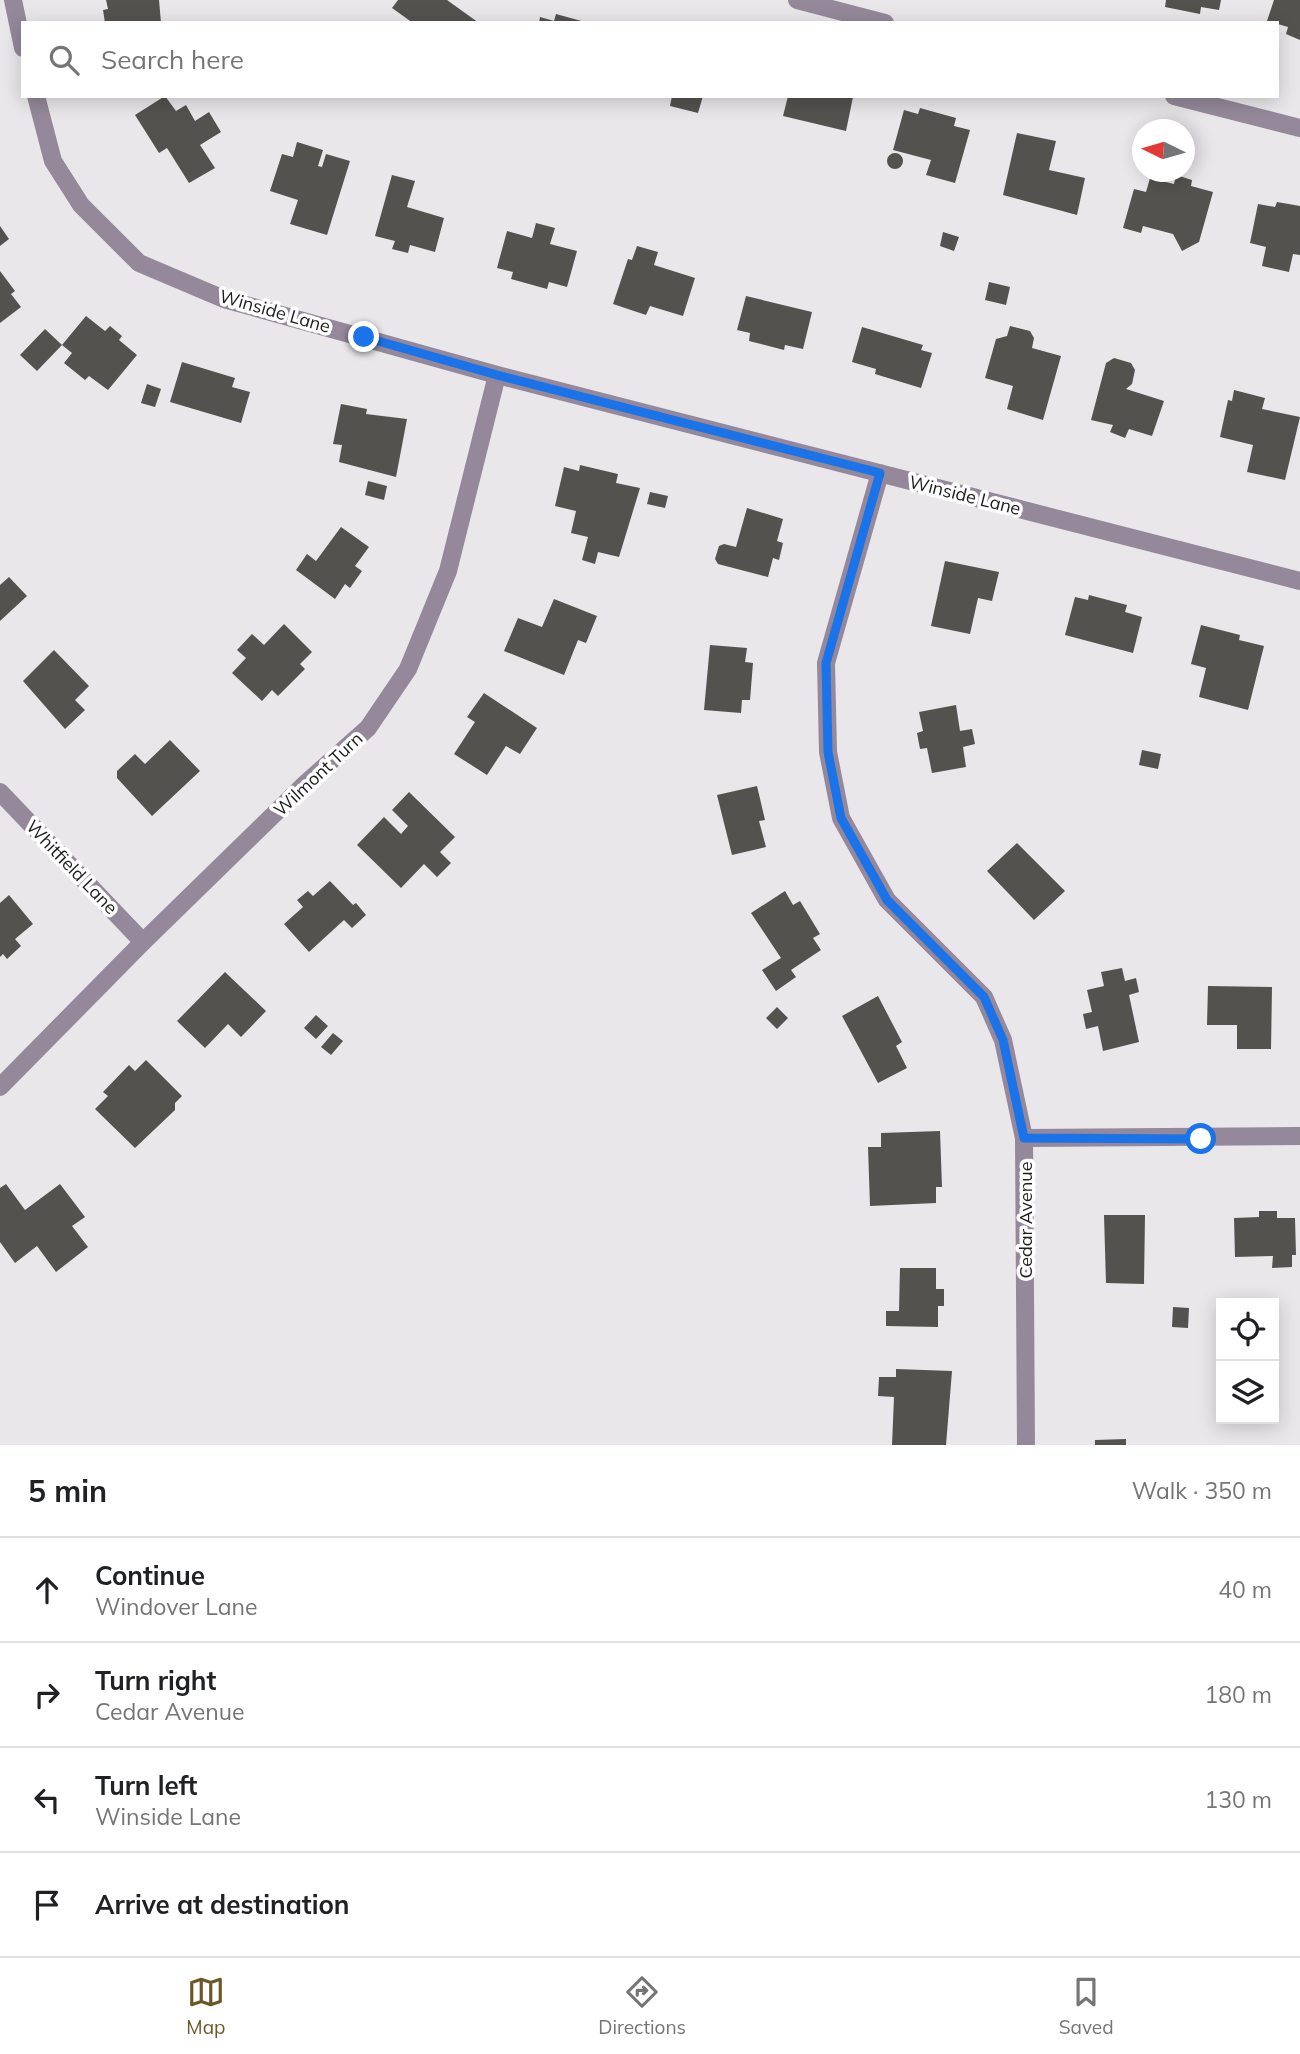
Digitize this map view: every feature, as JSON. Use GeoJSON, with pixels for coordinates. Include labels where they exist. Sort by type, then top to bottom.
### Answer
{"type":"FeatureCollection","features":[{"type":"Feature","properties":{"kind":"street"},"geometry":{"type":"LineString","coordinates":[[13,0],[21,38]]}},
{"type":"Feature","properties":{"kind":"street"},"geometry":{"type":"LineString","coordinates":[[797,0],[877,21]]}},
{"type":"Feature","properties":{"kind":"street","name":"Winside Lane"},"geometry":{"type":"LineString","coordinates":[[36,98],[52,161],[81,205],[139,263],[224,299],[497,375],[1300,581]]}},
{"type":"Feature","properties":{"kind":"street"},"geometry":{"type":"LineString","coordinates":[[1182,98],[1300,128]]}},
{"type":"Feature","properties":{"kind":"street","name":"Wilmont Turn"},"geometry":{"type":"LineString","coordinates":[[0,1087],[143,942],[305,784],[368,727],[408,668],[449,570],[497,375]]}},
{"type":"Feature","properties":{"kind":"street","name":"Cedar Avenue"},"geometry":{"type":"LineString","coordinates":[[880,473],[826,663],[828,752],[841,818],[887,900],[984,997],[1003,1040],[1024,1138],[1026,1445]]}},
{"type":"Feature","properties":{"kind":"street","name":"Whitfield Lane"},"geometry":{"type":"LineString","coordinates":[[0,792],[143,942]]}},
{"type":"Feature","properties":{"kind":"street"},"geometry":{"type":"LineString","coordinates":[[1024,1138],[1300,1136]]}},
{"type":"Feature","properties":{"kind":"building"},"geometry":{"type":"Polygon","coordinates":[[[106,0],[159,0],[161,21],[105,21],[103,10],[108,9],[106,0]]]}},
{"type":"Feature","properties":{"kind":"building"},"geometry":{"type":"Polygon","coordinates":[[[398,0],[447,0],[476,21],[410,21],[392,8],[398,0]]]}},
{"type":"Feature","properties":{"kind":"building"},"geometry":{"type":"Polygon","coordinates":[[[1166,0],[1221,0],[1219,10],[1201,7],[1200,14],[1165,7],[1166,0]]]}},
{"type":"Feature","properties":{"kind":"building"},"geometry":{"type":"Polygon","coordinates":[[[1274,0],[1300,0],[1300,40],[1286,34],[1288,27],[1279,24],[1279,21],[1267,21],[1274,0]]]}},
{"type":"Feature","properties":{"kind":"building"},"geometry":{"type":"Polygon","coordinates":[[[556,14],[581,21],[554,21],[556,14]]]}},
{"type":"Feature","properties":{"kind":"building"},"geometry":{"type":"Polygon","coordinates":[[[162,98],[166,98],[176,111],[186,105],[195,121],[209,112],[221,132],[200,145],[215,168],[189,183],[167,148],[159,153],[135,115],[162,98]]]}},
{"type":"Feature","properties":{"kind":"building"},"geometry":{"type":"Polygon","coordinates":[[[672,98],[702,98],[698,113],[670,106],[672,98]]]}},
{"type":"Feature","properties":{"kind":"building"},"geometry":{"type":"Polygon","coordinates":[[[788,98],[853,98],[846,131],[783,116],[788,98]]]}},
{"type":"Feature","properties":{"kind":"building"},"geometry":{"type":"Polygon","coordinates":[[[920,108],[956,118],[954,126],[970,130],[955,183],[926,175],[931,160],[893,150],[904,110],[918,114],[920,108]]]}},
{"type":"Feature","properties":{"kind":"building"},"geometry":{"type":"Polygon","coordinates":[[[1017,133],[1056,141],[1049,170],[1085,178],[1077,215],[1003,195],[1017,133]]]}},
{"type":"Feature","properties":{"kind":"building"},"geometry":{"type":"Polygon","coordinates":[[[297,142],[323,150],[318,166],[322,167],[326,154],[350,161],[327,235],[290,224],[298,200],[270,191],[282,154],[293,157],[297,142]]]}},
{"type":"Feature","properties":{"kind":"building"},"geometry":{"type":"Polygon","coordinates":[[[892,153],[898,153],[903,161],[901,167],[892,169],[887,164],[887,158],[892,153]]]}},
{"type":"Feature","properties":{"kind":"building"},"geometry":{"type":"Polygon","coordinates":[[[392,175],[415,181],[407,207],[444,218],[435,252],[410,245],[408,253],[392,249],[395,241],[375,236],[392,175]]]}},
{"type":"Feature","properties":{"kind":"building"},"geometry":{"type":"Polygon","coordinates":[[[1149,182],[1192,182],[1191,186],[1213,192],[1199,242],[1182,251],[1173,234],[1143,226],[1141,233],[1123,228],[1134,189],[1146,192],[1149,182]]]}},
{"type":"Feature","properties":{"kind":"building"},"geometry":{"type":"Polygon","coordinates":[[[1277,202],[1300,206],[1300,255],[1293,254],[1289,272],[1262,266],[1266,247],[1250,243],[1258,204],[1275,207],[1277,202]]]}},
{"type":"Feature","properties":{"kind":"building"},"geometry":{"type":"Polygon","coordinates":[[[536,223],[555,228],[550,244],[577,251],[567,287],[549,282],[547,289],[511,279],[513,272],[497,268],[507,231],[532,238],[536,223]]]}},
{"type":"Feature","properties":{"kind":"building"},"geometry":{"type":"Polygon","coordinates":[[[0,226],[9,239],[0,246],[0,226]]]}},
{"type":"Feature","properties":{"kind":"building"},"geometry":{"type":"Polygon","coordinates":[[[943,232],[959,237],[954,251],[940,246],[943,232]]]}},
{"type":"Feature","properties":{"kind":"building"},"geometry":{"type":"Polygon","coordinates":[[[637,246],[658,252],[654,265],[695,278],[683,316],[650,306],[646,315],[613,304],[628,259],[632,260],[637,246]]]}},
{"type":"Feature","properties":{"kind":"building"},"geometry":{"type":"Polygon","coordinates":[[[0,271],[15,291],[11,294],[21,307],[0,323],[0,271]]]}},
{"type":"Feature","properties":{"kind":"building"},"geometry":{"type":"Polygon","coordinates":[[[989,282],[1010,287],[1006,305],[985,300],[989,282]]]}},
{"type":"Feature","properties":{"kind":"building"},"geometry":{"type":"Polygon","coordinates":[[[746,296],[812,312],[803,349],[785,345],[784,350],[749,341],[750,333],[737,330],[746,296]]]}},
{"type":"Feature","properties":{"kind":"building"},"geometry":{"type":"Polygon","coordinates":[[[86,316],[105,331],[110,326],[122,336],[119,340],[137,355],[108,390],[89,376],[85,380],[64,363],[72,353],[62,345],[86,316]]]}},
{"type":"Feature","properties":{"kind":"building"},"geometry":{"type":"Polygon","coordinates":[[[1010,326],[1030,331],[1034,338],[1032,348],[1061,356],[1043,420],[1007,409],[1013,386],[985,378],[996,339],[1007,336],[1010,326]]]}},
{"type":"Feature","properties":{"kind":"building"},"geometry":{"type":"Polygon","coordinates":[[[862,327],[923,345],[921,350],[932,353],[921,388],[875,374],[876,369],[852,362],[862,327]]]}},
{"type":"Feature","properties":{"kind":"building"},"geometry":{"type":"Polygon","coordinates":[[[45,329],[62,345],[37,371],[20,355],[45,329]]]}},
{"type":"Feature","properties":{"kind":"building"},"geometry":{"type":"Polygon","coordinates":[[[1114,358],[1131,363],[1135,370],[1132,384],[1126,389],[1164,401],[1152,436],[1129,429],[1125,438],[1110,432],[1113,425],[1091,420],[1106,363],[1114,358]]]}},
{"type":"Feature","properties":{"kind":"building"},"geometry":{"type":"Polygon","coordinates":[[[182,362],[235,378],[232,387],[250,392],[241,423],[170,402],[182,362]]]}},
{"type":"Feature","properties":{"kind":"building"},"geometry":{"type":"Polygon","coordinates":[[[147,384],[161,389],[155,407],[141,403],[147,384]]]}},
{"type":"Feature","properties":{"kind":"building"},"geometry":{"type":"Polygon","coordinates":[[[1234,390],[1265,398],[1262,409],[1300,417],[1285,480],[1247,472],[1253,445],[1220,437],[1228,400],[1232,401],[1234,390]]]}},
{"type":"Feature","properties":{"kind":"building"},"geometry":{"type":"Polygon","coordinates":[[[341,404],[367,409],[366,414],[407,419],[396,477],[339,462],[342,445],[333,444],[341,404]]]}},
{"type":"Feature","properties":{"kind":"building"},"geometry":{"type":"Polygon","coordinates":[[[580,465],[618,474],[616,483],[640,488],[619,557],[598,552],[595,564],[582,560],[588,537],[571,533],[576,511],[555,506],[564,467],[579,471],[580,465]]]}},
{"type":"Feature","properties":{"kind":"building"},"geometry":{"type":"Polygon","coordinates":[[[368,481],[387,486],[384,500],[365,495],[368,481]]]}},
{"type":"Feature","properties":{"kind":"building"},"geometry":{"type":"Polygon","coordinates":[[[650,492],[668,496],[665,508],[647,504],[650,492]]]}},
{"type":"Feature","properties":{"kind":"building"},"geometry":{"type":"Polygon","coordinates":[[[747,508],[783,519],[777,541],[783,543],[779,560],[773,558],[768,577],[718,564],[715,559],[719,546],[724,544],[736,547],[747,508]]]}},
{"type":"Feature","properties":{"kind":"building"},"geometry":{"type":"Polygon","coordinates":[[[341,527],[369,547],[355,566],[362,571],[350,588],[345,584],[335,599],[296,570],[307,554],[316,561],[341,527]]]}},
{"type":"Feature","properties":{"kind":"building"},"geometry":{"type":"Polygon","coordinates":[[[945,561],[999,572],[992,601],[978,598],[970,634],[931,626],[945,561]]]}},
{"type":"Feature","properties":{"kind":"building"},"geometry":{"type":"Polygon","coordinates":[[[9,577],[27,596],[0,621],[0,585],[9,577]]]}},
{"type":"Feature","properties":{"kind":"building"},"geometry":{"type":"Polygon","coordinates":[[[1089,595],[1127,605],[1125,612],[1142,617],[1133,653],[1065,635],[1075,597],[1088,600],[1089,595]]]}},
{"type":"Feature","properties":{"kind":"building"},"geometry":{"type":"Polygon","coordinates":[[[554,599],[597,616],[586,643],[578,640],[564,675],[504,651],[518,618],[542,627],[554,599]]]}},
{"type":"Feature","properties":{"kind":"building"},"geometry":{"type":"Polygon","coordinates":[[[284,624],[312,652],[300,664],[305,669],[278,696],[272,690],[262,701],[232,673],[246,658],[237,650],[252,634],[264,645],[284,624]]]}},
{"type":"Feature","properties":{"kind":"building"},"geometry":{"type":"Polygon","coordinates":[[[1201,625],[1240,635],[1239,640],[1264,646],[1248,710],[1199,697],[1206,668],[1191,664],[1201,625]]]}},
{"type":"Feature","properties":{"kind":"building"},"geometry":{"type":"Polygon","coordinates":[[[710,645],[747,648],[745,662],[753,663],[750,700],[742,700],[741,713],[704,710],[710,645]]]}},
{"type":"Feature","properties":{"kind":"building"},"geometry":{"type":"Polygon","coordinates":[[[54,650],[89,686],[75,700],[85,710],[65,729],[23,681],[54,650]]]}},
{"type":"Feature","properties":{"kind":"building"},"geometry":{"type":"Polygon","coordinates":[[[484,693],[537,728],[520,754],[506,746],[487,775],[454,754],[475,722],[467,717],[484,693]]]}},
{"type":"Feature","properties":{"kind":"building"},"geometry":{"type":"Polygon","coordinates":[[[956,705],[960,731],[972,729],[975,744],[963,747],[966,767],[932,773],[927,748],[920,749],[917,733],[923,731],[919,712],[956,705]]]}},
{"type":"Feature","properties":{"kind":"building"},"geometry":{"type":"Polygon","coordinates":[[[170,740],[200,771],[152,816],[117,778],[117,771],[135,754],[145,764],[170,740]]]}},
{"type":"Feature","properties":{"kind":"building"},"geometry":{"type":"Polygon","coordinates":[[[1142,750],[1161,754],[1158,769],[1139,765],[1142,750]]]}},
{"type":"Feature","properties":{"kind":"building"},"geometry":{"type":"Polygon","coordinates":[[[757,786],[765,820],[759,821],[766,847],[732,855],[717,795],[757,786]]]}},
{"type":"Feature","properties":{"kind":"building"},"geometry":{"type":"Polygon","coordinates":[[[409,792],[455,837],[440,852],[451,863],[437,877],[424,864],[401,888],[357,845],[384,817],[401,834],[408,826],[392,810],[409,792]]]}},
{"type":"Feature","properties":{"kind":"building"},"geometry":{"type":"Polygon","coordinates":[[[1017,843],[1065,891],[1034,920],[987,871],[1017,843]]]}},
{"type":"Feature","properties":{"kind":"building"},"geometry":{"type":"Polygon","coordinates":[[[330,881],[366,915],[352,928],[344,920],[309,952],[284,924],[303,907],[297,900],[308,891],[313,896],[330,881]]]}},
{"type":"Feature","properties":{"kind":"building"},"geometry":{"type":"Polygon","coordinates":[[[785,891],[793,905],[800,901],[820,934],[813,938],[821,950],[791,970],[796,977],[776,991],[762,970],[781,958],[751,913],[785,891]]]}},
{"type":"Feature","properties":{"kind":"building"},"geometry":{"type":"Polygon","coordinates":[[[9,895],[33,924],[15,939],[21,946],[7,959],[3,954],[0,957],[0,903],[9,895]]]}},
{"type":"Feature","properties":{"kind":"building"},"geometry":{"type":"Polygon","coordinates":[[[1122,968],[1125,981],[1136,978],[1139,992],[1129,995],[1139,1042],[1103,1051],[1098,1026],[1086,1029],[1083,1014],[1092,1012],[1087,990],[1104,986],[1101,972],[1122,968]]]}},
{"type":"Feature","properties":{"kind":"building"},"geometry":{"type":"Polygon","coordinates":[[[225,972],[266,1011],[241,1037],[228,1024],[205,1048],[177,1021],[225,972]]]}},
{"type":"Feature","properties":{"kind":"building"},"geometry":{"type":"Polygon","coordinates":[[[1208,986],[1272,987],[1271,1049],[1237,1049],[1237,1025],[1207,1025],[1208,986]]]}},
{"type":"Feature","properties":{"kind":"building"},"geometry":{"type":"Polygon","coordinates":[[[878,996],[902,1042],[896,1046],[907,1068],[878,1083],[842,1016],[878,996]]]}},
{"type":"Feature","properties":{"kind":"building"},"geometry":{"type":"Polygon","coordinates":[[[777,1007],[788,1018],[777,1029],[766,1018],[777,1007]]]}},
{"type":"Feature","properties":{"kind":"building"},"geometry":{"type":"Polygon","coordinates":[[[316,1015],[328,1026],[316,1039],[304,1028],[316,1015]]]}},
{"type":"Feature","properties":{"kind":"building"},"geometry":{"type":"Polygon","coordinates":[[[333,1033],[343,1041],[331,1055],[321,1047],[333,1033]]]}},
{"type":"Feature","properties":{"kind":"building"},"geometry":{"type":"Polygon","coordinates":[[[146,1060],[182,1096],[175,1103],[175,1110],[135,1148],[95,1109],[108,1096],[103,1092],[129,1065],[135,1071],[146,1060]]]}},
{"type":"Feature","properties":{"kind":"building"},"geometry":{"type":"Polygon","coordinates":[[[940,1131],[942,1187],[936,1187],[936,1203],[870,1206],[868,1147],[881,1147],[881,1133],[940,1131]]]}},
{"type":"Feature","properties":{"kind":"building"},"geometry":{"type":"Polygon","coordinates":[[[6,1184],[25,1210],[60,1184],[85,1217],[72,1226],[88,1247],[56,1272],[37,1246],[15,1263],[0,1242],[0,1188],[6,1184]]]}},
{"type":"Feature","properties":{"kind":"building"},"geometry":{"type":"Polygon","coordinates":[[[1259,1211],[1277,1211],[1277,1218],[1295,1218],[1296,1255],[1292,1255],[1292,1267],[1272,1268],[1273,1256],[1235,1257],[1234,1218],[1259,1217],[1259,1211]]]}},
{"type":"Feature","properties":{"kind":"building"},"geometry":{"type":"Polygon","coordinates":[[[1104,1215],[1145,1215],[1144,1284],[1106,1283],[1104,1215]]]}},
{"type":"Feature","properties":{"kind":"building"},"geometry":{"type":"Polygon","coordinates":[[[900,1268],[936,1268],[936,1289],[944,1289],[944,1306],[938,1306],[938,1327],[886,1326],[886,1311],[899,1311],[900,1268]]]}},
{"type":"Feature","properties":{"kind":"building"},"geometry":{"type":"Polygon","coordinates":[[[1173,1307],[1189,1308],[1188,1328],[1172,1327],[1173,1307]]]}},
{"type":"Feature","properties":{"kind":"building"},"geometry":{"type":"Polygon","coordinates":[[[896,1369],[952,1371],[946,1445],[892,1445],[894,1397],[878,1396],[879,1377],[896,1377],[896,1369]]]}},
{"type":"Feature","properties":{"kind":"building"},"geometry":{"type":"Polygon","coordinates":[[[1126,1439],[1126,1445],[1095,1445],[1095,1440],[1126,1439]]]}},
{"type":"Feature","properties":{"kind":"route"},"geometry":{"type":"LineString","coordinates":[[364,337],[497,375],[880,473],[826,663],[828,752],[841,818],[887,900],[916,931],[951,961],[984,997],[1003,1040],[1024,1138],[1201,1139]]}}]}
